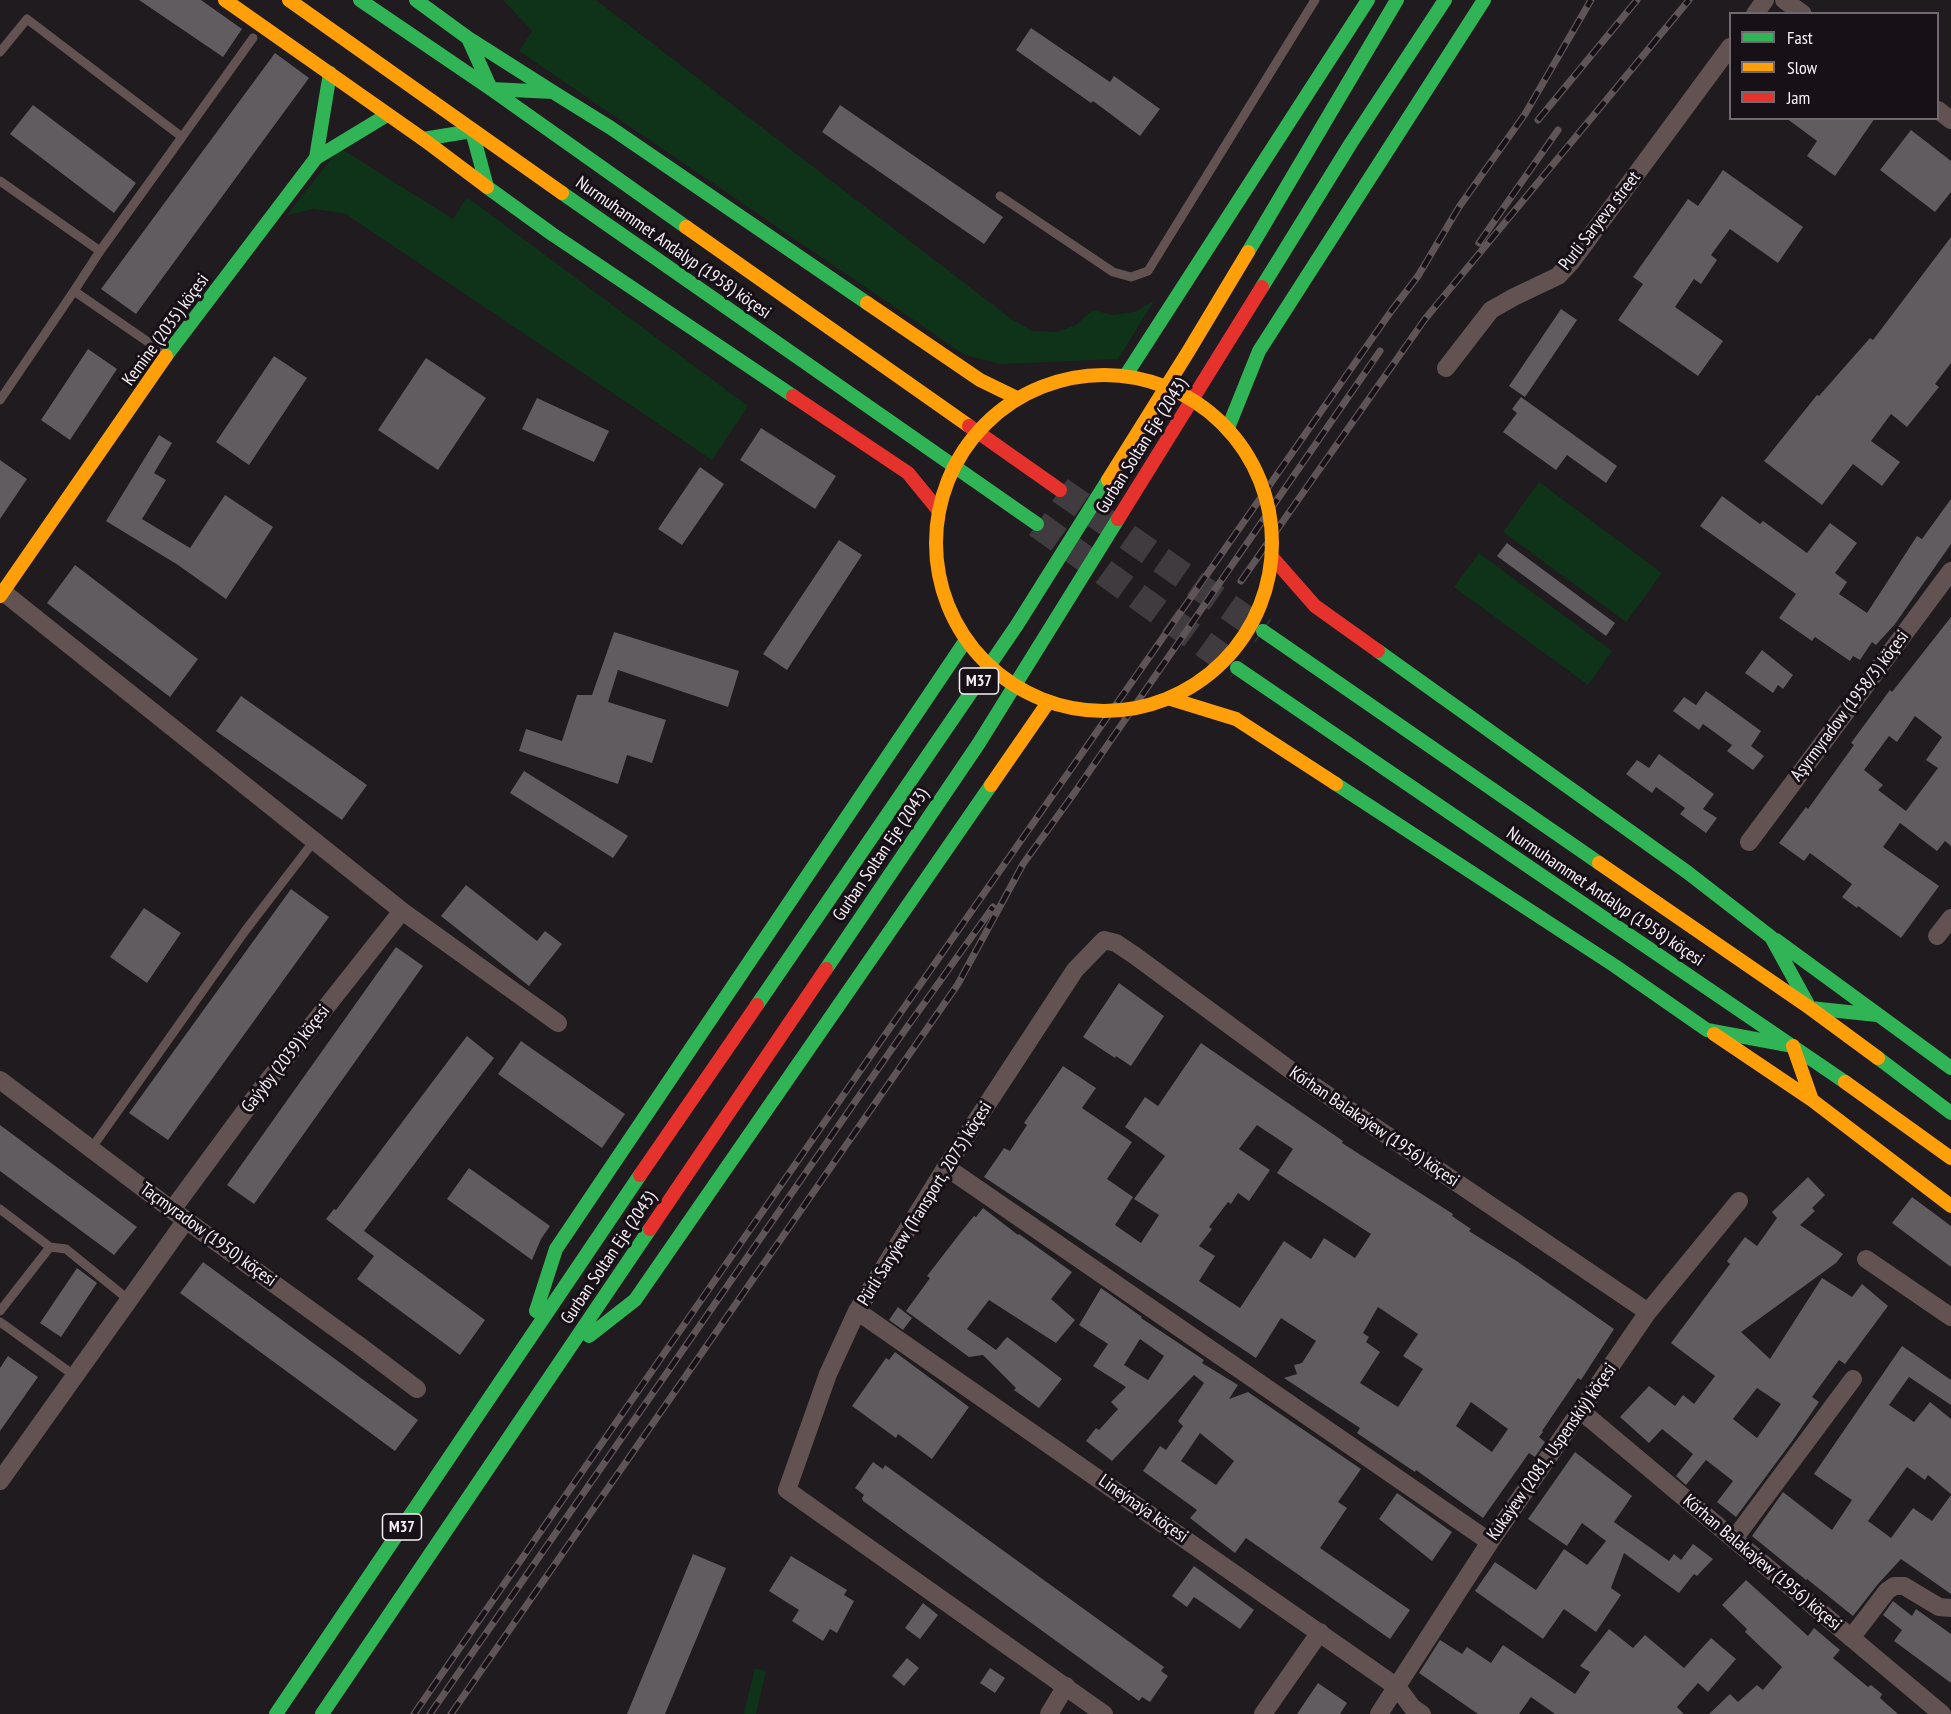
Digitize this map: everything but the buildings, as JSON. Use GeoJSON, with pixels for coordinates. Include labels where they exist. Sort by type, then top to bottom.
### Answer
{"type":"FeatureCollection","features":[{"type":"Feature","properties":{"kind":"main road"},"geometry":{"type":"LineString","coordinates":[[225,0],[423,139],[552,234],[908,473],[939,511]]}},
{"type":"Feature","properties":{"kind":"main road","name":"Nurmuhammet Andalyp (1958) köçesi"},"geometry":{"type":"LineString","coordinates":[[290,0],[472,131],[1037,524]]}},
{"type":"Feature","properties":{"kind":"main road","name":"Nurmuhammet Andalyp (1958) köçesi"},"geometry":{"type":"LineString","coordinates":[[360,0],[491,89],[1060,490]]}},
{"type":"Feature","properties":{"kind":"main road"},"geometry":{"type":"LineString","coordinates":[[416,0],[468,38],[611,129],[980,380],[1017,398]]}},
{"type":"Feature","properties":{"kind":"main road"},"geometry":{"type":"LineString","coordinates":[[1126,375],[1368,0]]}},
{"type":"Feature","properties":{"kind":"main road","name":"Gurban Soltan Eje (2043)"},"geometry":{"type":"LineString","coordinates":[[276,1714],[527,1341],[1017,625],[1188,352],[1397,0]]}},
{"type":"Feature","properties":{"kind":"main road","name":"Gurban Soltan Eje (2043)"},"geometry":{"type":"LineString","coordinates":[[322,1714],[979,743],[1351,143],[1445,0]]}},
{"type":"Feature","properties":{"kind":"main road"},"geometry":{"type":"LineString","coordinates":[[1228,428],[1259,351],[1484,0]]}},
{"type":"Feature","properties":{"kind":"main road"},"geometry":{"type":"LineString","coordinates":[[449,23],[452,5]]}},
{"type":"Feature","properties":{"kind":"main road"},"geometry":{"type":"LineString","coordinates":[[468,38],[491,89],[554,92]]}},
{"type":"Feature","properties":{"kind":"main road","name":"Kemine (2035) köçesi"},"geometry":{"type":"LineString","coordinates":[[1,594],[167,355],[316,158],[330,73]]}},
{"type":"Feature","properties":{"kind":"main road"},"geometry":{"type":"LineString","coordinates":[[316,158],[387,115]]}},
{"type":"Feature","properties":{"kind":"main road"},"geometry":{"type":"LineString","coordinates":[[423,139],[472,131],[487,187]]}},
{"type":"Feature","properties":{"kind":"main road"},"geometry":{"type":"LineString","coordinates":[[1099,374],[1126,375],[1164,385],[1190,398],[1228,428],[1253,462],[1268,501],[1272,557],[1265,593],[1251,627],[1230,656],[1203,681],[1171,699],[1146,707],[1123,711],[1083,711],[1047,704],[1007,681],[985,662],[966,640],[946,600],[937,552],[939,511],[957,461],[983,426],[1017,398],[1057,381],[1099,374]]}},
{"type":"Feature","properties":{"kind":"main road"},"geometry":{"type":"LineString","coordinates":[[1272,557],[1315,606],[1687,872],[1770,937],[1951,1068]]}},
{"type":"Feature","properties":{"kind":"main road","name":"Nurmuhammet Andalyp (1958) köçesi"},"geometry":{"type":"LineString","coordinates":[[1263,631],[1810,1008],[1951,1113]]}},
{"type":"Feature","properties":{"kind":"main road"},"geometry":{"type":"LineString","coordinates":[[527,1341],[556,1249],[966,640]]}},
{"type":"Feature","properties":{"kind":"main road","name":"Nurmuhammet Andalyp (1958) köçesi"},"geometry":{"type":"LineString","coordinates":[[1237,668],[1864,1095],[1951,1158]]}},
{"type":"Feature","properties":{"kind":"main road"},"geometry":{"type":"LineString","coordinates":[[1171,699],[1236,719],[1614,966],[1812,1100],[1951,1206]]}},
{"type":"Feature","properties":{"kind":"main road"},"geometry":{"type":"LineString","coordinates":[[563,1357],[635,1300],[1047,704]]}},
{"type":"Feature","properties":{"kind":"main road"},"geometry":{"type":"LineString","coordinates":[[1770,937],[1810,1008],[1877,1015]]}},
{"type":"Feature","properties":{"kind":"main road"},"geometry":{"type":"LineString","coordinates":[[1707,1030],[1792,1046],[1812,1100]]}},
{"type":"Feature","properties":{"kind":"street"},"geometry":{"type":"LineString","coordinates":[[1784,0],[1800,12]]}},
{"type":"Feature","properties":{"kind":"street","name":"Purli Saryeva street"},"geometry":{"type":"LineString","coordinates":[[1446,368],[1491,310],[1558,276],[1572,261],[1729,49]]}},
{"type":"Feature","properties":{"kind":"street"},"geometry":{"type":"LineString","coordinates":[[1939,111],[1951,120]]}},
{"type":"Feature","properties":{"kind":"street","name":"Aşyrmyradow (1958/3) köçesi"},"geometry":{"type":"LineString","coordinates":[[1749,842],[1951,571]]}},
{"type":"Feature","properties":{"kind":"street"},"geometry":{"type":"LineString","coordinates":[[1,594],[402,911],[558,1023]]}},
{"type":"Feature","properties":{"kind":"street","name":"Gaýyby (2039) köçesi"},"geometry":{"type":"LineString","coordinates":[[3,1471],[129,1300],[179,1215],[259,1092],[402,911]]}},
{"type":"Feature","properties":{"kind":"street"},"geometry":{"type":"LineString","coordinates":[[1937,936],[1951,918]]}},
{"type":"Feature","properties":{"kind":"street","name":"Pürli Saryýew (Transport, 2075) köçesi"},"geometry":{"type":"LineString","coordinates":[[1066,1686],[787,1490],[828,1374],[857,1311],[946,1167],[1075,970],[1104,940]]}},
{"type":"Feature","properties":{"kind":"street","name":"Körhan Balakaýew (1956) köçesi"},"geometry":{"type":"LineString","coordinates":[[1104,940],[1116,943],[1134,955],[1289,1070],[1647,1312]]}},
{"type":"Feature","properties":{"kind":"street","name":"Taçmyradow (1950) köçesi"},"geometry":{"type":"LineString","coordinates":[[0,1080],[179,1215],[417,1389]]}},
{"type":"Feature","properties":{"kind":"street"},"geometry":{"type":"LineString","coordinates":[[946,1167],[1490,1542]]}},
{"type":"Feature","properties":{"kind":"street","name":"Kukaýew (2081, Uspenskiý) köçesi"},"geometry":{"type":"LineString","coordinates":[[1379,1714],[1490,1542],[1647,1312],[1739,1202]]}},
{"type":"Feature","properties":{"kind":"street"},"geometry":{"type":"LineString","coordinates":[[1866,1259],[1951,1317]]}},
{"type":"Feature","properties":{"kind":"street","name":"Lineýnaýa köçesi"},"geometry":{"type":"LineString","coordinates":[[857,1311],[1320,1632],[1397,1687],[1412,1707],[1422,1714]]}},
{"type":"Feature","properties":{"kind":"street"},"geometry":{"type":"LineString","coordinates":[[1734,1539],[1853,1379]]}},
{"type":"Feature","properties":{"kind":"street","name":"Körhan Balakaýew (1956) köçesi"},"geometry":{"type":"LineString","coordinates":[[1581,1411],[1942,1714]]}},
{"type":"Feature","properties":{"kind":"street"},"geometry":{"type":"LineString","coordinates":[[1851,1638],[1887,1591],[1894,1586],[1904,1586],[1939,1607],[1951,1608]]}},
{"type":"Feature","properties":{"kind":"street"},"geometry":{"type":"LineString","coordinates":[[1263,1714],[1320,1632]]}},
{"type":"Feature","properties":{"kind":"street"},"geometry":{"type":"LineString","coordinates":[[1048,1714],[1066,1686],[1104,1714]]}},
{"type":"Feature","properties":{"kind":"lane"},"geometry":{"type":"LineString","coordinates":[[1000,196],[1113,272],[1131,277],[1148,271],[1315,0]]}},
{"type":"Feature","properties":{"kind":"lane"},"geometry":{"type":"LineString","coordinates":[[0,52],[27,19],[182,137]]}},
{"type":"Feature","properties":{"kind":"lane"},"geometry":{"type":"LineString","coordinates":[[0,400],[3,389],[253,38]]}},
{"type":"Feature","properties":{"kind":"lane"},"geometry":{"type":"LineString","coordinates":[[0,181],[100,251]]}},
{"type":"Feature","properties":{"kind":"lane"},"geometry":{"type":"LineString","coordinates":[[74,291],[167,355]]}},
{"type":"Feature","properties":{"kind":"lane"},"geometry":{"type":"LineString","coordinates":[[91,1149],[244,931],[314,841]]}},
{"type":"Feature","properties":{"kind":"lane"},"geometry":{"type":"LineString","coordinates":[[0,1209],[50,1246],[66,1249],[129,1300]]}},
{"type":"Feature","properties":{"kind":"lane"},"geometry":{"type":"LineString","coordinates":[[0,1311],[50,1246]]}},
{"type":"Feature","properties":{"kind":"lane"},"geometry":{"type":"LineString","coordinates":[[0,1323],[75,1376]]}},
{"type":"Feature","properties":{"kind":"green space"},"geometry":{"type":"Polygon","coordinates":[[[503,0],[596,0],[1010,318],[1032,331],[1056,332],[1076,325],[1093,310],[1113,315],[1134,312],[1154,301],[1118,359],[1000,364],[965,355],[519,51],[532,31],[503,0]]]}},
{"type":"Feature","properties":{"kind":"green space"},"geometry":{"type":"Polygon","coordinates":[[[340,148],[453,219],[467,197],[748,406],[712,460],[346,214],[314,209],[287,215],[340,148]]]}},
{"type":"Feature","properties":{"kind":"green space"},"geometry":{"type":"Polygon","coordinates":[[[1539,482],[1662,573],[1626,622],[1503,532],[1539,482]]]}},
{"type":"Feature","properties":{"kind":"green space"},"geometry":{"type":"Polygon","coordinates":[[[1479,553],[1612,651],[1588,685],[1454,587],[1479,553]]]}},
{"type":"Feature","properties":{"kind":"green space"},"geometry":{"type":"Polygon","coordinates":[[[755,1668],[766,1671],[756,1714],[744,1714],[755,1668]]]}},
{"type":"Feature","properties":{"kind":"tunnel"},"geometry":{"type":"LineString","coordinates":[[1060,490],[1263,631]]}},
{"type":"Feature","properties":{"kind":"tunnel"},"geometry":{"type":"LineString","coordinates":[[1037,524],[1237,668]]}},
{"type":"Feature","properties":{"kind":"railway"},"geometry":{"type":"LineString","coordinates":[[414,1714],[894,1022],[1418,276],[1459,207],[1525,114],[1591,0]]}},
{"type":"Feature","properties":{"kind":"railway"},"geometry":{"type":"LineString","coordinates":[[1538,120],[1637,0]]}},
{"type":"Feature","properties":{"kind":"railway"},"geometry":{"type":"LineString","coordinates":[[1241,581],[1425,319],[1689,0]]}},
{"type":"Feature","properties":{"kind":"railway"},"geometry":{"type":"LineString","coordinates":[[1479,243],[1558,130]]}},
{"type":"Feature","properties":{"kind":"railway"},"geometry":{"type":"LineString","coordinates":[[451,1714],[958,984],[1023,864],[1380,351]]}},
{"type":"Feature","properties":{"kind":"railway"},"geometry":{"type":"LineString","coordinates":[[430,1714],[993,907]]}},
{"type":"Feature","properties":{"kind":"traffic: fast"},"geometry":{"type":"LineString","coordinates":[[360,0],[491,89],[686,227]]}},
{"type":"Feature","properties":{"kind":"traffic: fast"},"geometry":{"type":"LineString","coordinates":[[416,0],[468,38],[553,92]]}},
{"type":"Feature","properties":{"kind":"traffic: fast"},"geometry":{"type":"LineString","coordinates":[[1126,375],[1368,0]]}},
{"type":"Feature","properties":{"kind":"traffic: fast"},"geometry":{"type":"LineString","coordinates":[[1248,252],[1397,0]]}},
{"type":"Feature","properties":{"kind":"traffic: fast"},"geometry":{"type":"LineString","coordinates":[[1262,287],[1351,143],[1445,0]]}},
{"type":"Feature","properties":{"kind":"traffic: fast"},"geometry":{"type":"LineString","coordinates":[[1228,428],[1259,351],[1484,0]]}},
{"type":"Feature","properties":{"kind":"traffic: fast"},"geometry":{"type":"LineString","coordinates":[[468,38],[491,89],[553,92]]}},
{"type":"Feature","properties":{"kind":"traffic: fast"},"geometry":{"type":"LineString","coordinates":[[166,356],[316,158],[330,73]]}},
{"type":"Feature","properties":{"kind":"traffic: fast"},"geometry":{"type":"LineString","coordinates":[[553,92],[611,128],[867,303]]}},
{"type":"Feature","properties":{"kind":"traffic: fast"},"geometry":{"type":"LineString","coordinates":[[316,158],[387,115]]}},
{"type":"Feature","properties":{"kind":"traffic: fast"},"geometry":{"type":"LineString","coordinates":[[423,139],[472,131],[487,187]]}},
{"type":"Feature","properties":{"kind":"traffic: fast"},"geometry":{"type":"LineString","coordinates":[[487,187],[552,234],[793,396]]}},
{"type":"Feature","properties":{"kind":"traffic: fast"},"geometry":{"type":"LineString","coordinates":[[562,193],[1037,524]]}},
{"type":"Feature","properties":{"kind":"traffic: fast"},"geometry":{"type":"LineString","coordinates":[[757,1005],[1017,625],[1108,480]]}},
{"type":"Feature","properties":{"kind":"traffic: fast"},"geometry":{"type":"LineString","coordinates":[[826,969],[979,743],[1118,519]]}},
{"type":"Feature","properties":{"kind":"traffic: fast"},"geometry":{"type":"LineString","coordinates":[[1263,631],[1599,863]]}},
{"type":"Feature","properties":{"kind":"traffic: fast"},"geometry":{"type":"LineString","coordinates":[[536,1311],[556,1249],[966,640]]}},
{"type":"Feature","properties":{"kind":"traffic: fast"},"geometry":{"type":"LineString","coordinates":[[1378,651],[1687,872],[1771,937],[1810,1008]]}},
{"type":"Feature","properties":{"kind":"traffic: fast"},"geometry":{"type":"LineString","coordinates":[[1237,668],[1845,1082]]}},
{"type":"Feature","properties":{"kind":"traffic: fast"},"geometry":{"type":"LineString","coordinates":[[1336,784],[1615,966],[1707,1030],[1793,1046]]}},
{"type":"Feature","properties":{"kind":"traffic: fast"},"geometry":{"type":"LineString","coordinates":[[589,1336],[635,1300],[991,785]]}},
{"type":"Feature","properties":{"kind":"traffic: fast"},"geometry":{"type":"LineString","coordinates":[[1776,940],[1951,1068]]}},
{"type":"Feature","properties":{"kind":"traffic: fast"},"geometry":{"type":"LineString","coordinates":[[1810,1008],[1877,1015]]}},
{"type":"Feature","properties":{"kind":"traffic: fast"},"geometry":{"type":"LineString","coordinates":[[1878,1058],[1951,1113]]}},
{"type":"Feature","properties":{"kind":"traffic: fast"},"geometry":{"type":"LineString","coordinates":[[276,1714],[640,1175]]}},
{"type":"Feature","properties":{"kind":"traffic: fast"},"geometry":{"type":"LineString","coordinates":[[322,1714],[650,1229]]}},
{"type":"Feature","properties":{"kind":"traffic: slow"},"geometry":{"type":"LineString","coordinates":[[225,0],[423,139],[487,187]]}},
{"type":"Feature","properties":{"kind":"traffic: slow"},"geometry":{"type":"LineString","coordinates":[[289,0],[562,193]]}},
{"type":"Feature","properties":{"kind":"traffic: slow"},"geometry":{"type":"LineString","coordinates":[[686,227],[969,426]]}},
{"type":"Feature","properties":{"kind":"traffic: slow"},"geometry":{"type":"LineString","coordinates":[[1108,480],[1248,252]]}},
{"type":"Feature","properties":{"kind":"traffic: slow"},"geometry":{"type":"LineString","coordinates":[[867,303],[980,380],[1017,398]]}},
{"type":"Feature","properties":{"kind":"traffic: slow"},"geometry":{"type":"LineString","coordinates":[[0,596],[166,356]]}},
{"type":"Feature","properties":{"kind":"traffic: slow"},"geometry":{"type":"LineString","coordinates":[[1104,375],[1137,378],[1168,388],[1197,403],[1223,424],[1244,450],[1259,479],[1269,510],[1272,543],[1269,576],[1259,607],[1244,636],[1223,662],[1197,683],[1168,698],[1137,708],[1104,711],[1071,708],[1040,698],[1011,683],[985,662],[964,636],[949,607],[939,576],[936,543],[939,510],[949,479],[964,450],[985,424],[1011,403],[1040,388],[1071,378],[1104,375]]}},
{"type":"Feature","properties":{"kind":"traffic: slow"},"geometry":{"type":"LineString","coordinates":[[1171,699],[1236,719],[1336,784]]}},
{"type":"Feature","properties":{"kind":"traffic: slow"},"geometry":{"type":"LineString","coordinates":[[991,785],[1047,704]]}},
{"type":"Feature","properties":{"kind":"traffic: slow"},"geometry":{"type":"LineString","coordinates":[[1599,863],[1810,1008],[1878,1058]]}},
{"type":"Feature","properties":{"kind":"traffic: slow"},"geometry":{"type":"LineString","coordinates":[[1714,1034],[1812,1100],[1951,1206]]}},
{"type":"Feature","properties":{"kind":"traffic: slow"},"geometry":{"type":"LineString","coordinates":[[1793,1046],[1812,1100]]}},
{"type":"Feature","properties":{"kind":"traffic: slow"},"geometry":{"type":"LineString","coordinates":[[1845,1082],[1951,1158]]}},
{"type":"Feature","properties":{"kind":"traffic: jam"},"geometry":{"type":"LineString","coordinates":[[1118,519],[1262,287]]}},
{"type":"Feature","properties":{"kind":"traffic: jam"},"geometry":{"type":"LineString","coordinates":[[793,396],[908,473],[939,511]]}},
{"type":"Feature","properties":{"kind":"traffic: jam"},"geometry":{"type":"LineString","coordinates":[[969,426],[1060,490]]}},
{"type":"Feature","properties":{"kind":"traffic: jam"},"geometry":{"type":"LineString","coordinates":[[1272,557],[1315,606],[1378,651]]}},
{"type":"Feature","properties":{"kind":"traffic: jam"},"geometry":{"type":"LineString","coordinates":[[650,1229],[826,969]]}},
{"type":"Feature","properties":{"kind":"traffic: jam"},"geometry":{"type":"LineString","coordinates":[[640,1175],[757,1005]]}}]}
